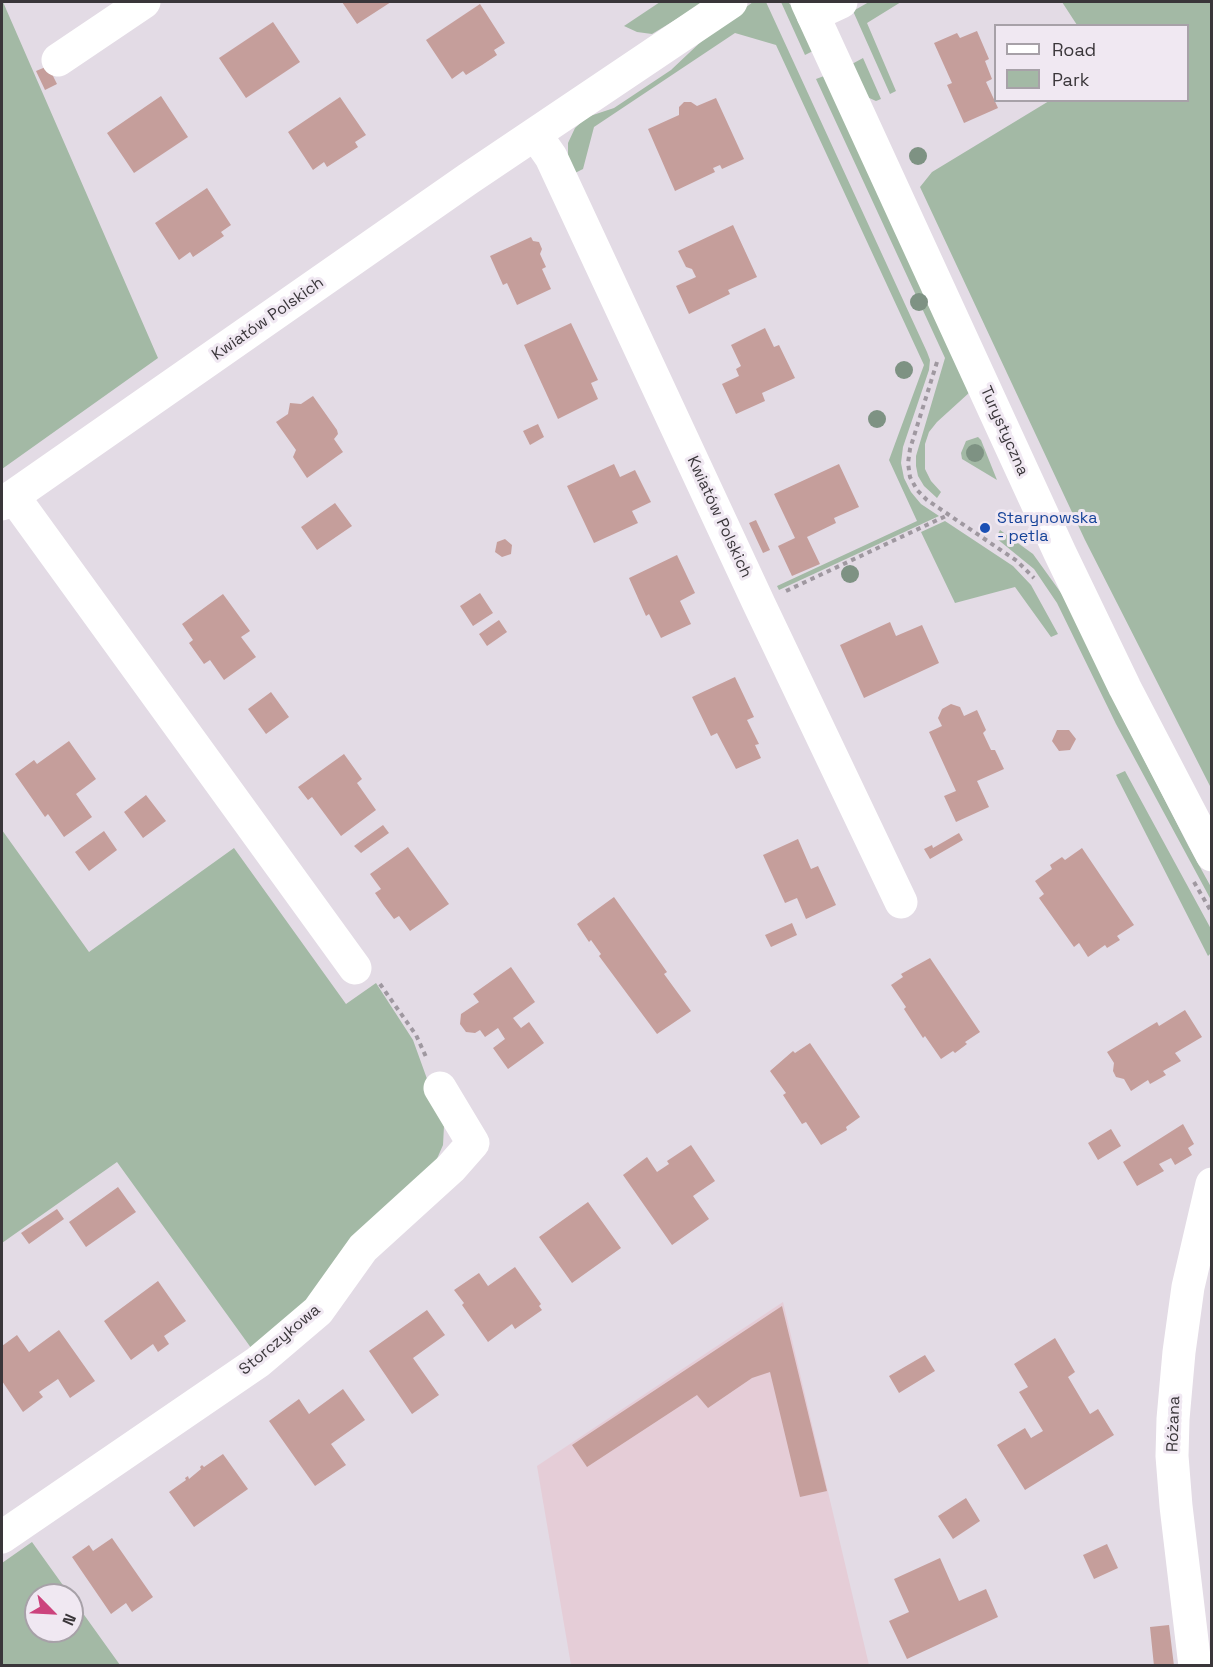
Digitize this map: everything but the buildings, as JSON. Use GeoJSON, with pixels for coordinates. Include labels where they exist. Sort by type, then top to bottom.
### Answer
{"type":"FeatureCollection","features":[{"type":"Feature","properties":{"kind":"street"},"geometry":{"type":"LineString","coordinates":[[58,60],[144,2]]}},
{"type":"Feature","properties":{"kind":"street","name":"Kwiatów Polskich"},"geometry":{"type":"LineString","coordinates":[[7,500],[535,134],[731,2]]}},
{"type":"Feature","properties":{"kind":"street","name":"Turystyczna"},"geometry":{"type":"LineString","coordinates":[[820,6],[1060,552],[1125,688],[1201,865]]}},
{"type":"Feature","properties":{"kind":"street","name":"Kwiatów Polskich"},"geometry":{"type":"LineString","coordinates":[[535,134],[551,157],[759,604],[901,902]]}},
{"type":"Feature","properties":{"kind":"street"},"geometry":{"type":"LineString","coordinates":[[7,500],[355,968]]}},
{"type":"Feature","properties":{"kind":"street","name":"Storczykowa"},"geometry":{"type":"LineString","coordinates":[[2,1537],[258,1362],[318,1311],[363,1248],[451,1168],[473,1143],[440,1088]]}},
{"type":"Feature","properties":{"kind":"street","name":"Różana"},"geometry":{"type":"LineString","coordinates":[[1195,1665],[1176,1506],[1172,1456],[1173,1419],[1188,1287],[1212,1184]]}},
{"type":"Feature","properties":{"kind":"path"},"geometry":{"type":"LineString","coordinates":[[938,360],[910,449],[908,463],[910,477],[917,490],[949,515],[1017,561],[1037,580]]}},
{"type":"Feature","properties":{"kind":"path"},"geometry":{"type":"LineString","coordinates":[[759,604],[949,515]]}},
{"type":"Feature","properties":{"kind":"path"},"geometry":{"type":"LineString","coordinates":[[1201,865],[1212,913]]}},
{"type":"Feature","properties":{"kind":"path"},"geometry":{"type":"LineString","coordinates":[[355,968],[376,978],[396,1005],[416,1035],[440,1088]]}},
{"type":"Feature","properties":{"kind":"shaded area"},"geometry":{"type":"Polygon","coordinates":[[[783,1302],[869,1665],[571,1665],[537,1466],[783,1302]]]}},
{"type":"Feature","properties":{"kind":"green space"},"geometry":{"type":"Polygon","coordinates":[[[2,2],[158,358],[2,469],[2,2]]]}},
{"type":"Feature","properties":{"kind":"green space"},"geometry":{"type":"Polygon","coordinates":[[[660,2],[705,2],[652,34],[637,32],[624,26],[660,2]]]}},
{"type":"Feature","properties":{"kind":"green space"},"geometry":{"type":"Polygon","coordinates":[[[753,2],[766,2],[930,360],[929,370],[903,447],[901,463],[904,478],[911,492],[921,504],[939,516],[779,590],[777,586],[917,521],[889,460],[924,365],[776,45],[735,33],[594,127],[583,169],[575,173],[568,157],[568,143],[575,128],[587,117],[614,108],[671,70],[707,36],[753,2]]]}},
{"type":"Feature","properties":{"kind":"green space"},"geometry":{"type":"Polygon","coordinates":[[[781,2],[788,2],[793,8],[813,51],[805,55],[781,2]]]}},
{"type":"Feature","properties":{"kind":"green space"},"geometry":{"type":"Polygon","coordinates":[[[869,2],[901,2],[867,23],[896,91],[890,94],[853,11],[869,2]]]}},
{"type":"Feature","properties":{"kind":"green space"},"geometry":{"type":"Polygon","coordinates":[[[1062,2],[1211,2],[1211,788],[1085,540],[920,187],[932,172],[1047,102],[1189,102],[1189,24],[1076,24],[1062,2]]]}},
{"type":"Feature","properties":{"kind":"green space"},"geometry":{"type":"Polygon","coordinates":[[[863,58],[881,99],[876,101],[867,97],[852,64],[863,58]]]}},
{"type":"Feature","properties":{"kind":"green space"},"geometry":{"type":"Polygon","coordinates":[[[824,76],[970,392],[937,422],[929,432],[925,444],[925,469],[931,481],[941,492],[937,498],[924,486],[918,476],[916,456],[945,358],[816,79],[824,76]]]}},
{"type":"Feature","properties":{"kind":"green space"},"geometry":{"type":"Polygon","coordinates":[[[978,437],[997,480],[962,459],[961,453],[966,441],[978,437]]]}},
{"type":"Feature","properties":{"kind":"green space"},"geometry":{"type":"Polygon","coordinates":[[[945,521],[1013,566],[1031,585],[1058,634],[1051,637],[1015,587],[955,603],[921,532],[945,521]]]}},
{"type":"Feature","properties":{"kind":"green space"},"geometry":{"type":"Polygon","coordinates":[[[1000,530],[1033,554],[1069,604],[1112,697],[1211,887],[1211,900],[1116,724],[1057,603],[1034,569],[996,538],[1000,530]]]}},
{"type":"Feature","properties":{"kind":"green space"},"geometry":{"type":"Polygon","coordinates":[[[1125,771],[1211,929],[1211,953],[1208,956],[1116,775],[1125,771]]]}},
{"type":"Feature","properties":{"kind":"green space"},"geometry":{"type":"Polygon","coordinates":[[[2,830],[89,952],[234,848],[346,1004],[376,983],[413,1040],[444,1126],[443,1145],[436,1161],[312,1306],[254,1352],[117,1162],[2,1243],[2,830]]]}},
{"type":"Feature","properties":{"kind":"green space"},"geometry":{"type":"Polygon","coordinates":[[[32,1542],[61,1583],[24,1583],[24,1643],[84,1643],[84,1615],[120,1665],[2,1665],[2,1563],[32,1542]]]}},
{"type":"Feature","properties":{"kind":"place","name":"Starynowska - pętla"},"geometry":{"type":"Point","coordinates":[985,528]}}]}
